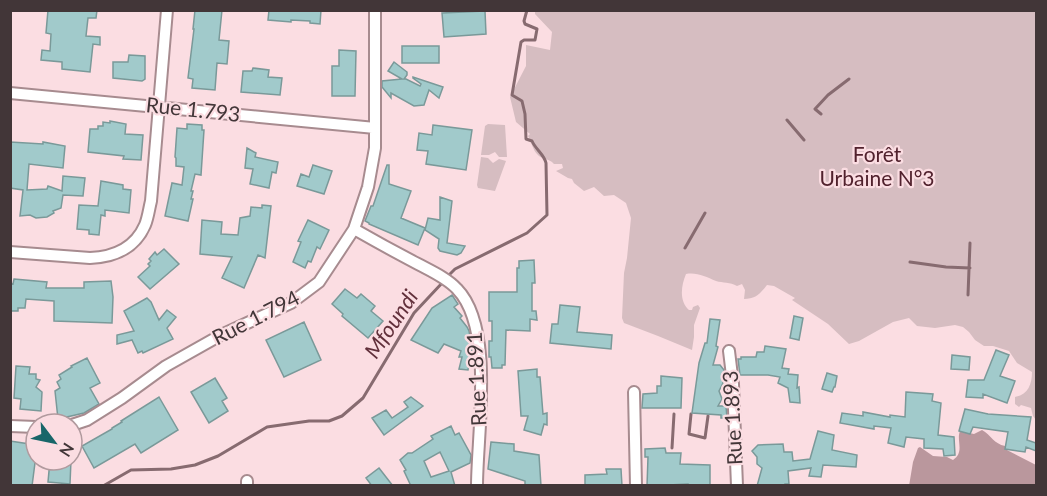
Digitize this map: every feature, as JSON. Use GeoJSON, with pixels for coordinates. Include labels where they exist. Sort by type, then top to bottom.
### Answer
{"type":"FeatureCollection","features":[{"type":"Feature","properties":{"kind":"street"},"geometry":{"type":"LineString","coordinates":[[10,252],[103,257],[124,249],[141,233],[146,224],[151,201],[167,10]]}},
{"type":"Feature","properties":{"kind":"street","name":"Rue 1.794"},"geometry":{"type":"LineString","coordinates":[[84,421],[175,360],[221,335],[291,303],[319,282],[354,229],[373,165],[375,10]]}},
{"type":"Feature","properties":{"kind":"street","name":"Rue 1.793"},"geometry":{"type":"LineString","coordinates":[[10,93],[375,128]]}},
{"type":"Feature","properties":{"kind":"street","name":"Rue 1.891"},"geometry":{"type":"LineString","coordinates":[[354,229],[436,274],[456,287],[463,295],[471,312],[479,342],[482,410],[477,486]]}},
{"type":"Feature","properties":{"kind":"street","name":"Rue 1.893"},"geometry":{"type":"LineString","coordinates":[[729,351],[733,384],[737,486]]}},
{"type":"Feature","properties":{"kind":"street"},"geometry":{"type":"LineString","coordinates":[[634,392],[636,486]]}},
{"type":"Feature","properties":{"kind":"green space","name":"Forêt Urbaine N°3"},"geometry":{"type":"Polygon","coordinates":[[[535,11],[1036,11],[1036,420],[1031,408],[1021,405],[1019,407],[1015,404],[1015,397],[1023,394],[1028,388],[1032,372],[1017,363],[1009,351],[984,346],[963,327],[955,325],[935,328],[917,326],[909,318],[893,322],[849,344],[828,324],[792,300],[795,298],[774,286],[767,285],[757,295],[744,299],[745,290],[742,284],[737,286],[690,274],[686,274],[683,283],[684,302],[689,310],[698,305],[700,308],[694,325],[692,350],[624,323],[622,318],[624,273],[631,218],[626,203],[614,195],[604,196],[594,187],[584,191],[572,179],[556,171],[563,168],[562,164],[554,164],[539,156],[528,136],[530,134],[516,122],[510,97],[526,66],[526,45],[550,50],[552,32],[535,14],[535,11]]]}},
{"type":"Feature","properties":{"kind":"green space"},"geometry":{"type":"Polygon","coordinates":[[[488,124],[505,125],[507,157],[499,157],[495,152],[481,155],[485,126],[488,124]]]}},
{"type":"Feature","properties":{"kind":"green space"},"geometry":{"type":"Polygon","coordinates":[[[481,157],[488,158],[493,163],[499,159],[506,161],[495,191],[478,188],[481,157]]]}},
{"type":"Feature","properties":{"kind":"shaded area"},"geometry":{"type":"Polygon","coordinates":[[[982,430],[1005,446],[1005,449],[1036,465],[1036,485],[909,486],[918,448],[920,447],[933,456],[953,460],[959,454],[960,431],[974,434],[982,430]]]}},
{"type":"Feature","properties":{"kind":"building"},"geometry":{"type":"Polygon","coordinates":[[[48,10],[97,10],[96,18],[88,18],[86,36],[100,37],[100,45],[93,44],[90,72],[62,69],[62,62],[41,60],[42,50],[50,51],[51,34],[46,33],[48,10]]]}},
{"type":"Feature","properties":{"kind":"building"},"geometry":{"type":"Polygon","coordinates":[[[195,10],[222,10],[219,40],[229,41],[227,64],[217,63],[215,90],[192,88],[193,79],[188,78],[195,10]]]}},
{"type":"Feature","properties":{"kind":"building"},"geometry":{"type":"Polygon","coordinates":[[[269,10],[321,10],[320,24],[310,23],[310,21],[268,20],[269,10]]]}},
{"type":"Feature","properties":{"kind":"building"},"geometry":{"type":"Polygon","coordinates":[[[485,11],[486,34],[444,37],[442,13],[485,11]]]}},
{"type":"Feature","properties":{"kind":"building"},"geometry":{"type":"Polygon","coordinates":[[[402,46],[439,46],[439,63],[402,63],[402,46]]]}},
{"type":"Feature","properties":{"kind":"building"},"geometry":{"type":"Polygon","coordinates":[[[339,50],[356,51],[355,96],[332,96],[332,66],[339,66],[339,50]]]}},
{"type":"Feature","properties":{"kind":"building"},"geometry":{"type":"Polygon","coordinates":[[[129,55],[145,56],[145,79],[142,81],[113,78],[113,62],[128,62],[129,55]]]}},
{"type":"Feature","properties":{"kind":"building"},"geometry":{"type":"Polygon","coordinates":[[[394,62],[407,72],[404,79],[420,86],[421,84],[413,77],[443,87],[439,98],[429,90],[424,105],[414,106],[391,93],[391,98],[382,87],[382,81],[402,79],[388,71],[394,62]]]}},
{"type":"Feature","properties":{"kind":"building"},"geometry":{"type":"Polygon","coordinates":[[[253,68],[269,70],[268,77],[282,78],[280,95],[241,92],[243,71],[252,71],[253,68]]]}},
{"type":"Feature","properties":{"kind":"building"},"geometry":{"type":"Polygon","coordinates":[[[110,121],[126,124],[125,134],[143,135],[141,160],[88,152],[90,129],[98,129],[98,126],[103,126],[103,122],[110,123],[110,121]]]}},
{"type":"Feature","properties":{"kind":"building"},"geometry":{"type":"Polygon","coordinates":[[[187,124],[202,125],[202,130],[204,130],[201,175],[195,174],[188,221],[165,216],[172,183],[182,185],[184,167],[176,166],[175,157],[177,128],[187,129],[187,124]]]}},
{"type":"Feature","properties":{"kind":"building"},"geometry":{"type":"Polygon","coordinates":[[[433,125],[472,130],[466,170],[426,164],[428,151],[417,150],[419,133],[432,135],[433,125]]]}},
{"type":"Feature","properties":{"kind":"building"},"geometry":{"type":"Polygon","coordinates":[[[10,142],[43,144],[43,142],[65,146],[63,168],[29,164],[27,190],[47,189],[48,186],[62,191],[63,176],[85,178],[83,196],[63,195],[61,208],[53,211],[54,213],[47,217],[20,216],[23,190],[10,188],[10,142]]]}},
{"type":"Feature","properties":{"kind":"building"},"geometry":{"type":"Polygon","coordinates":[[[247,148],[256,153],[255,157],[278,162],[276,173],[272,172],[269,188],[250,184],[253,169],[245,168],[247,148]]]}},
{"type":"Feature","properties":{"kind":"building"},"geometry":{"type":"Polygon","coordinates":[[[313,165],[332,171],[324,194],[297,186],[301,174],[309,177],[313,165]]]}},
{"type":"Feature","properties":{"kind":"building"},"geometry":{"type":"Polygon","coordinates":[[[387,165],[389,165],[389,184],[411,191],[401,218],[425,228],[418,245],[365,221],[373,206],[387,165]]]}},
{"type":"Feature","properties":{"kind":"building"},"geometry":{"type":"Polygon","coordinates":[[[101,181],[123,185],[123,189],[131,190],[129,213],[105,210],[105,216],[101,215],[99,235],[89,234],[89,230],[77,229],[79,205],[98,206],[101,181]]]}},
{"type":"Feature","properties":{"kind":"building"},"geometry":{"type":"Polygon","coordinates":[[[440,197],[452,201],[447,243],[465,246],[457,255],[440,251],[439,239],[425,230],[428,218],[440,220],[440,197]]]}},
{"type":"Feature","properties":{"kind":"building"},"geometry":{"type":"Polygon","coordinates":[[[262,205],[271,206],[265,258],[258,255],[244,288],[222,278],[232,257],[200,254],[202,220],[222,222],[221,234],[238,235],[240,218],[250,216],[251,207],[262,208],[262,205]]]}},
{"type":"Feature","properties":{"kind":"building"},"geometry":{"type":"Polygon","coordinates":[[[308,220],[329,230],[320,249],[317,247],[311,262],[308,261],[305,268],[293,262],[301,242],[298,241],[308,220]]]}},
{"type":"Feature","properties":{"kind":"building"},"geometry":{"type":"Polygon","coordinates":[[[164,249],[179,264],[150,289],[138,277],[150,266],[149,259],[155,252],[157,255],[164,249]]]}},
{"type":"Feature","properties":{"kind":"building"},"geometry":{"type":"Polygon","coordinates":[[[534,260],[535,283],[532,283],[532,311],[536,311],[537,320],[530,319],[530,331],[506,330],[505,365],[502,365],[502,368],[492,368],[491,357],[489,357],[492,321],[489,321],[489,292],[517,292],[519,261],[534,260]]]}},
{"type":"Feature","properties":{"kind":"building"},"geometry":{"type":"Polygon","coordinates":[[[14,279],[47,282],[46,288],[84,288],[84,282],[111,281],[112,323],[54,321],[54,301],[26,299],[25,308],[10,311],[10,283],[13,284],[14,279]]]}},
{"type":"Feature","properties":{"kind":"building"},"geometry":{"type":"Polygon","coordinates":[[[345,289],[357,298],[361,294],[375,306],[371,311],[383,321],[368,338],[342,316],[343,314],[332,304],[345,289]]]}},
{"type":"Feature","properties":{"kind":"building"},"geometry":{"type":"Polygon","coordinates":[[[452,295],[458,304],[454,307],[462,316],[460,318],[469,331],[472,349],[468,370],[459,369],[461,351],[444,344],[438,353],[411,340],[432,308],[452,295]]]}},
{"type":"Feature","properties":{"kind":"building"},"geometry":{"type":"Polygon","coordinates":[[[147,298],[159,320],[167,310],[176,317],[167,328],[173,339],[143,353],[142,351],[138,353],[132,340],[117,344],[117,335],[134,331],[124,311],[147,298]]]}},
{"type":"Feature","properties":{"kind":"building"},"geometry":{"type":"Polygon","coordinates":[[[560,305],[580,307],[577,332],[612,335],[611,349],[550,343],[552,324],[558,324],[560,305]]]}},
{"type":"Feature","properties":{"kind":"building"},"geometry":{"type":"Polygon","coordinates":[[[794,316],[803,318],[799,340],[790,338],[794,316]]]}},
{"type":"Feature","properties":{"kind":"building"},"geometry":{"type":"Polygon","coordinates":[[[710,319],[720,320],[716,346],[718,347],[713,365],[720,365],[724,370],[723,383],[719,391],[722,399],[718,406],[726,406],[727,418],[721,418],[721,415],[692,413],[699,363],[705,343],[707,343],[710,319]]]}},
{"type":"Feature","properties":{"kind":"building"},"geometry":{"type":"Polygon","coordinates":[[[304,322],[321,360],[284,377],[266,340],[304,322]]]}},
{"type":"Feature","properties":{"kind":"building"},"geometry":{"type":"Polygon","coordinates":[[[765,346],[786,349],[782,368],[789,369],[788,374],[798,375],[797,388],[799,387],[800,403],[790,402],[788,388],[778,383],[780,377],[740,375],[738,359],[756,357],[757,352],[764,352],[765,346]]]}},
{"type":"Feature","properties":{"kind":"building"},"geometry":{"type":"Polygon","coordinates":[[[996,350],[1009,355],[1000,376],[1015,381],[1007,403],[983,394],[983,398],[966,397],[968,380],[984,380],[996,350]]]}},
{"type":"Feature","properties":{"kind":"building"},"geometry":{"type":"Polygon","coordinates":[[[952,355],[970,357],[969,370],[951,369],[952,355]]]}},
{"type":"Feature","properties":{"kind":"building"},"geometry":{"type":"Polygon","coordinates":[[[87,358],[100,383],[90,388],[99,404],[84,413],[57,412],[55,391],[60,388],[57,382],[61,379],[59,375],[87,358]]]}},
{"type":"Feature","properties":{"kind":"building"},"geometry":{"type":"Polygon","coordinates":[[[16,366],[30,367],[29,374],[36,374],[36,379],[40,380],[36,387],[42,392],[41,411],[20,409],[21,399],[14,398],[16,366]]]}},
{"type":"Feature","properties":{"kind":"building"},"geometry":{"type":"Polygon","coordinates":[[[537,369],[537,377],[540,377],[543,414],[547,413],[547,425],[544,424],[541,435],[524,430],[528,416],[521,416],[518,371],[537,369]]]}},
{"type":"Feature","properties":{"kind":"building"},"geometry":{"type":"Polygon","coordinates":[[[827,373],[837,376],[832,392],[822,389],[827,373]]]}},
{"type":"Feature","properties":{"kind":"building"},"geometry":{"type":"Polygon","coordinates":[[[661,376],[682,378],[681,408],[642,408],[643,394],[657,393],[657,386],[661,386],[661,376]]]}},
{"type":"Feature","properties":{"kind":"building"},"geometry":{"type":"Polygon","coordinates":[[[215,378],[227,398],[222,401],[228,411],[209,423],[191,392],[215,378]]]}},
{"type":"Feature","properties":{"kind":"building"},"geometry":{"type":"Polygon","coordinates":[[[906,392],[933,394],[932,401],[941,403],[938,435],[954,437],[955,455],[944,456],[943,449],[924,448],[924,439],[906,437],[904,447],[888,443],[891,428],[874,426],[874,429],[840,423],[842,413],[863,416],[863,412],[905,417],[906,392]]]}},
{"type":"Feature","properties":{"kind":"building"},"geometry":{"type":"Polygon","coordinates":[[[159,397],[178,430],[141,453],[135,444],[94,468],[84,450],[84,445],[112,429],[159,397]]]}},
{"type":"Feature","properties":{"kind":"building"},"geometry":{"type":"Polygon","coordinates":[[[411,397],[423,406],[384,435],[372,418],[386,410],[392,418],[408,407],[404,402],[411,397]]]}},
{"type":"Feature","properties":{"kind":"building"},"geometry":{"type":"Polygon","coordinates":[[[965,409],[988,414],[1031,417],[1027,440],[1036,443],[1036,451],[1026,447],[1025,452],[1005,449],[1008,432],[973,427],[970,434],[959,431],[965,409]]]}},
{"type":"Feature","properties":{"kind":"building"},"geometry":{"type":"Polygon","coordinates":[[[451,426],[455,435],[459,433],[471,455],[470,463],[451,472],[455,486],[411,486],[400,460],[433,439],[431,436],[451,426]],[[440,452],[424,461],[431,477],[449,471],[440,452]]]}},
{"type":"Feature","properties":{"kind":"building"},"geometry":{"type":"Polygon","coordinates":[[[818,431],[834,435],[832,450],[857,455],[856,467],[823,465],[821,477],[809,476],[811,468],[788,471],[789,484],[785,486],[757,486],[762,468],[757,464],[757,457],[752,451],[758,445],[783,444],[784,452],[792,452],[793,461],[810,459],[818,431]]]}},
{"type":"Feature","properties":{"kind":"building"},"geometry":{"type":"Polygon","coordinates":[[[10,441],[24,443],[24,472],[34,472],[32,486],[10,486],[10,441]]]}},
{"type":"Feature","properties":{"kind":"building"},"geometry":{"type":"Polygon","coordinates":[[[491,442],[514,444],[514,451],[539,455],[541,486],[525,486],[525,481],[488,469],[491,442]]]}},
{"type":"Feature","properties":{"kind":"building"},"geometry":{"type":"Polygon","coordinates":[[[665,448],[666,453],[681,453],[680,464],[710,465],[710,486],[688,486],[688,484],[647,486],[648,457],[645,457],[645,449],[665,448]]]}},
{"type":"Feature","properties":{"kind":"building"},"geometry":{"type":"Polygon","coordinates":[[[379,468],[393,486],[372,486],[366,478],[379,468]]]}},
{"type":"Feature","properties":{"kind":"building"},"geometry":{"type":"Polygon","coordinates":[[[606,469],[621,469],[622,486],[585,486],[585,475],[607,474],[606,469]]]}},
{"type":"Feature","properties":{"kind":"building"},"geometry":{"type":"Polygon","coordinates":[[[49,472],[70,472],[70,484],[48,482],[49,472]]]}},
{"type":"Feature","properties":{"kind":"waterway","name":"Mfoundi"},"geometry":{"type":"LineString","coordinates":[[447,277],[455,269],[527,233],[547,215],[546,163],[532,141],[526,139],[522,101],[512,95],[521,42],[535,40],[537,29],[525,24],[527,10]]}},
{"type":"Feature","properties":{"kind":"waterway"},"geometry":{"type":"LineString","coordinates":[[821,114],[815,109],[828,95],[849,79]]}},
{"type":"Feature","properties":{"kind":"waterway"},"geometry":{"type":"LineString","coordinates":[[787,120],[804,140]]}},
{"type":"Feature","properties":{"kind":"waterway"},"geometry":{"type":"LineString","coordinates":[[685,248],[705,213]]}},
{"type":"Feature","properties":{"kind":"waterway"},"geometry":{"type":"LineString","coordinates":[[968,295],[970,243]]}},
{"type":"Feature","properties":{"kind":"waterway"},"geometry":{"type":"LineString","coordinates":[[910,262],[970,268]]}},
{"type":"Feature","properties":{"kind":"waterway","name":"Mfoundi"},"geometry":{"type":"LineString","coordinates":[[103,486],[131,470],[171,469],[195,465],[218,456],[267,427],[309,421],[329,421],[342,416],[363,398],[414,313],[443,282]]}},
{"type":"Feature","properties":{"kind":"waterway"},"geometry":{"type":"LineString","coordinates":[[672,448],[674,414]]}},
{"type":"Feature","properties":{"kind":"waterway"},"geometry":{"type":"LineString","coordinates":[[691,414],[689,434],[705,438],[708,416]]}}]}
